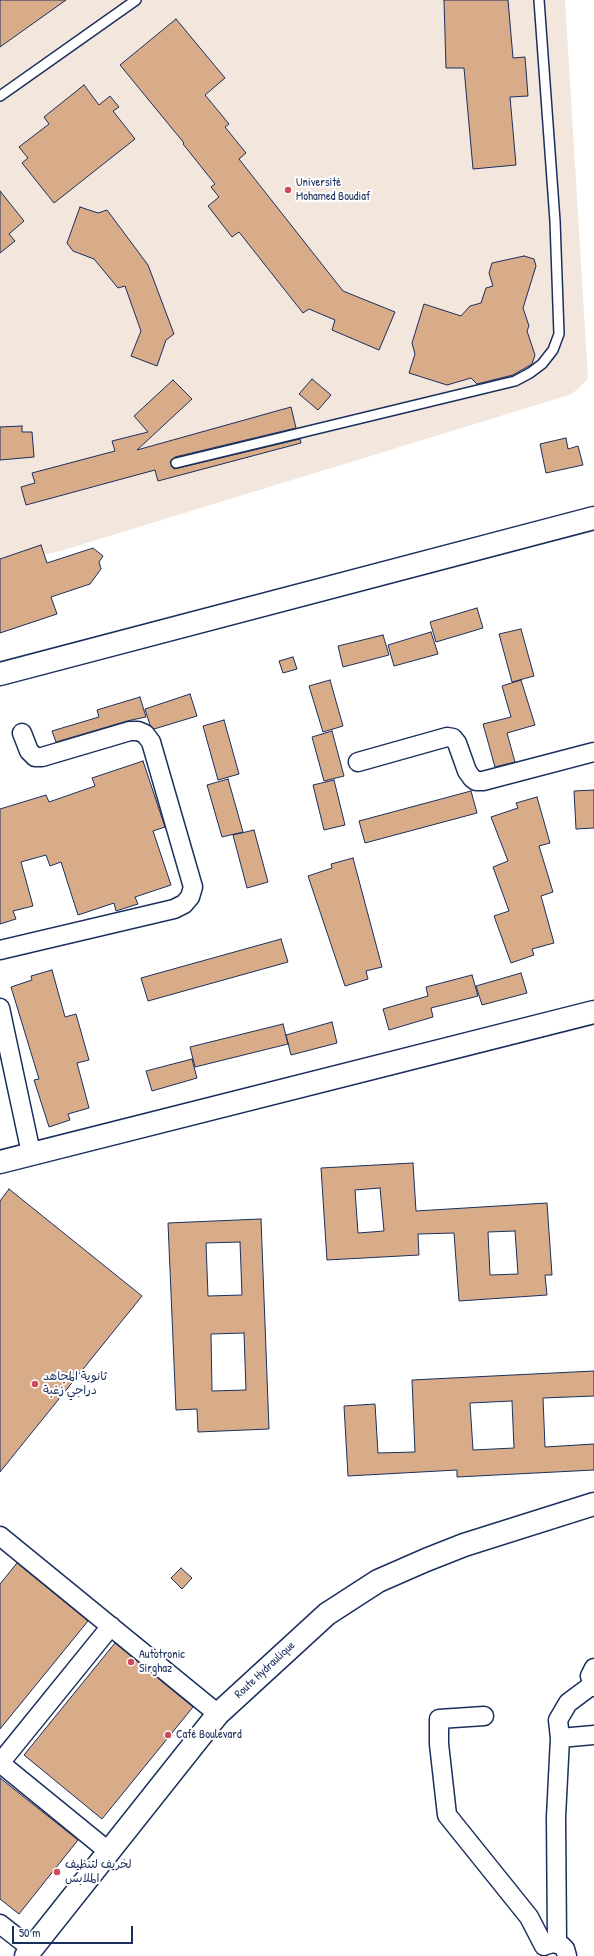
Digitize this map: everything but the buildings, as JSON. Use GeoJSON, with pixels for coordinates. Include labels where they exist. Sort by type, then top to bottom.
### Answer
{"type":"FeatureCollection","features":[{"type":"Feature","properties":{"kind":"main road"},"geometry":{"type":"LineString","coordinates":[[0,674],[594,518]]}},
{"type":"Feature","properties":{"kind":"main road"},"geometry":{"type":"LineString","coordinates":[[0,1162],[594,1012]]}},
{"type":"Feature","properties":{"kind":"main road","name":"Route Hydraulique"},"geometry":{"type":"LineString","coordinates":[[29,1953],[108,1851],[218,1714],[327,1614],[378,1581],[464,1545],[594,1504]]}},
{"type":"Feature","properties":{"kind":"street"},"geometry":{"type":"LineString","coordinates":[[0,950],[174,909],[184,904],[190,897],[193,887],[151,742],[145,734],[138,730],[130,731],[42,758],[35,757],[29,752],[22,733]]}},
{"type":"Feature","properties":{"kind":"street"},"geometry":{"type":"LineString","coordinates":[[358,762],[447,737],[453,738],[457,743],[472,778],[476,781],[482,781],[594,752]]}},
{"type":"Feature","properties":{"kind":"street"},"geometry":{"type":"LineString","coordinates":[[0,1008],[31,1153]]}},
{"type":"Feature","properties":{"kind":"street"},"geometry":{"type":"LineString","coordinates":[[0,1537],[218,1714]]}},
{"type":"Feature","properties":{"kind":"street"},"geometry":{"type":"LineString","coordinates":[[108,1851],[0,1763],[111,1626]]}},
{"type":"Feature","properties":{"kind":"street"},"geometry":{"type":"LineString","coordinates":[[552,1950],[560,1738],[558,1720],[568,1703],[593,1680]]}},
{"type":"Feature","properties":{"kind":"street"},"geometry":{"type":"LineString","coordinates":[[484,1716],[439,1719],[439,1744],[447,1815],[529,1917],[552,1950]]}},
{"type":"Feature","properties":{"kind":"street"},"geometry":{"type":"LineString","coordinates":[[560,1738],[594,1735]]}},
{"type":"Feature","properties":{"kind":"street"},"geometry":{"type":"LineString","coordinates":[[0,1924],[29,1953]]}},
{"type":"Feature","properties":{"kind":"lane"},"geometry":{"type":"LineString","coordinates":[[0,96],[136,0]]}},
{"type":"Feature","properties":{"kind":"lane"},"geometry":{"type":"LineString","coordinates":[[176,463],[515,381],[530,373],[542,364],[553,350],[559,334],[555,222],[539,0]]}},
{"type":"Feature","properties":{"kind":"shaded area","name":"Université Mohamed Boudiaf"},"geometry":{"type":"Polygon","coordinates":[[[0,0],[565,0],[588,379],[572,394],[64,550],[0,565],[0,0]]]}},
{"type":"Feature","properties":{"kind":"place","name":"Université Mohamed Boudiaf"},"geometry":{"type":"Point","coordinates":[288,190]}},
{"type":"Feature","properties":{"kind":"place","name":"ثانوية المجاهد دراجي زغبة"},"geometry":{"type":"Point","coordinates":[35,1384]}},
{"type":"Feature","properties":{"kind":"place","name":"Autotronic Sirghaz"},"geometry":{"type":"Point","coordinates":[131,1662]}},
{"type":"Feature","properties":{"kind":"place","name":"Café Boulevard"},"geometry":{"type":"Point","coordinates":[168,1735]}},
{"type":"Feature","properties":{"kind":"place","name":"لخريف لتنظيف الملابس"},"geometry":{"type":"Point","coordinates":[57,1872]}}]}
